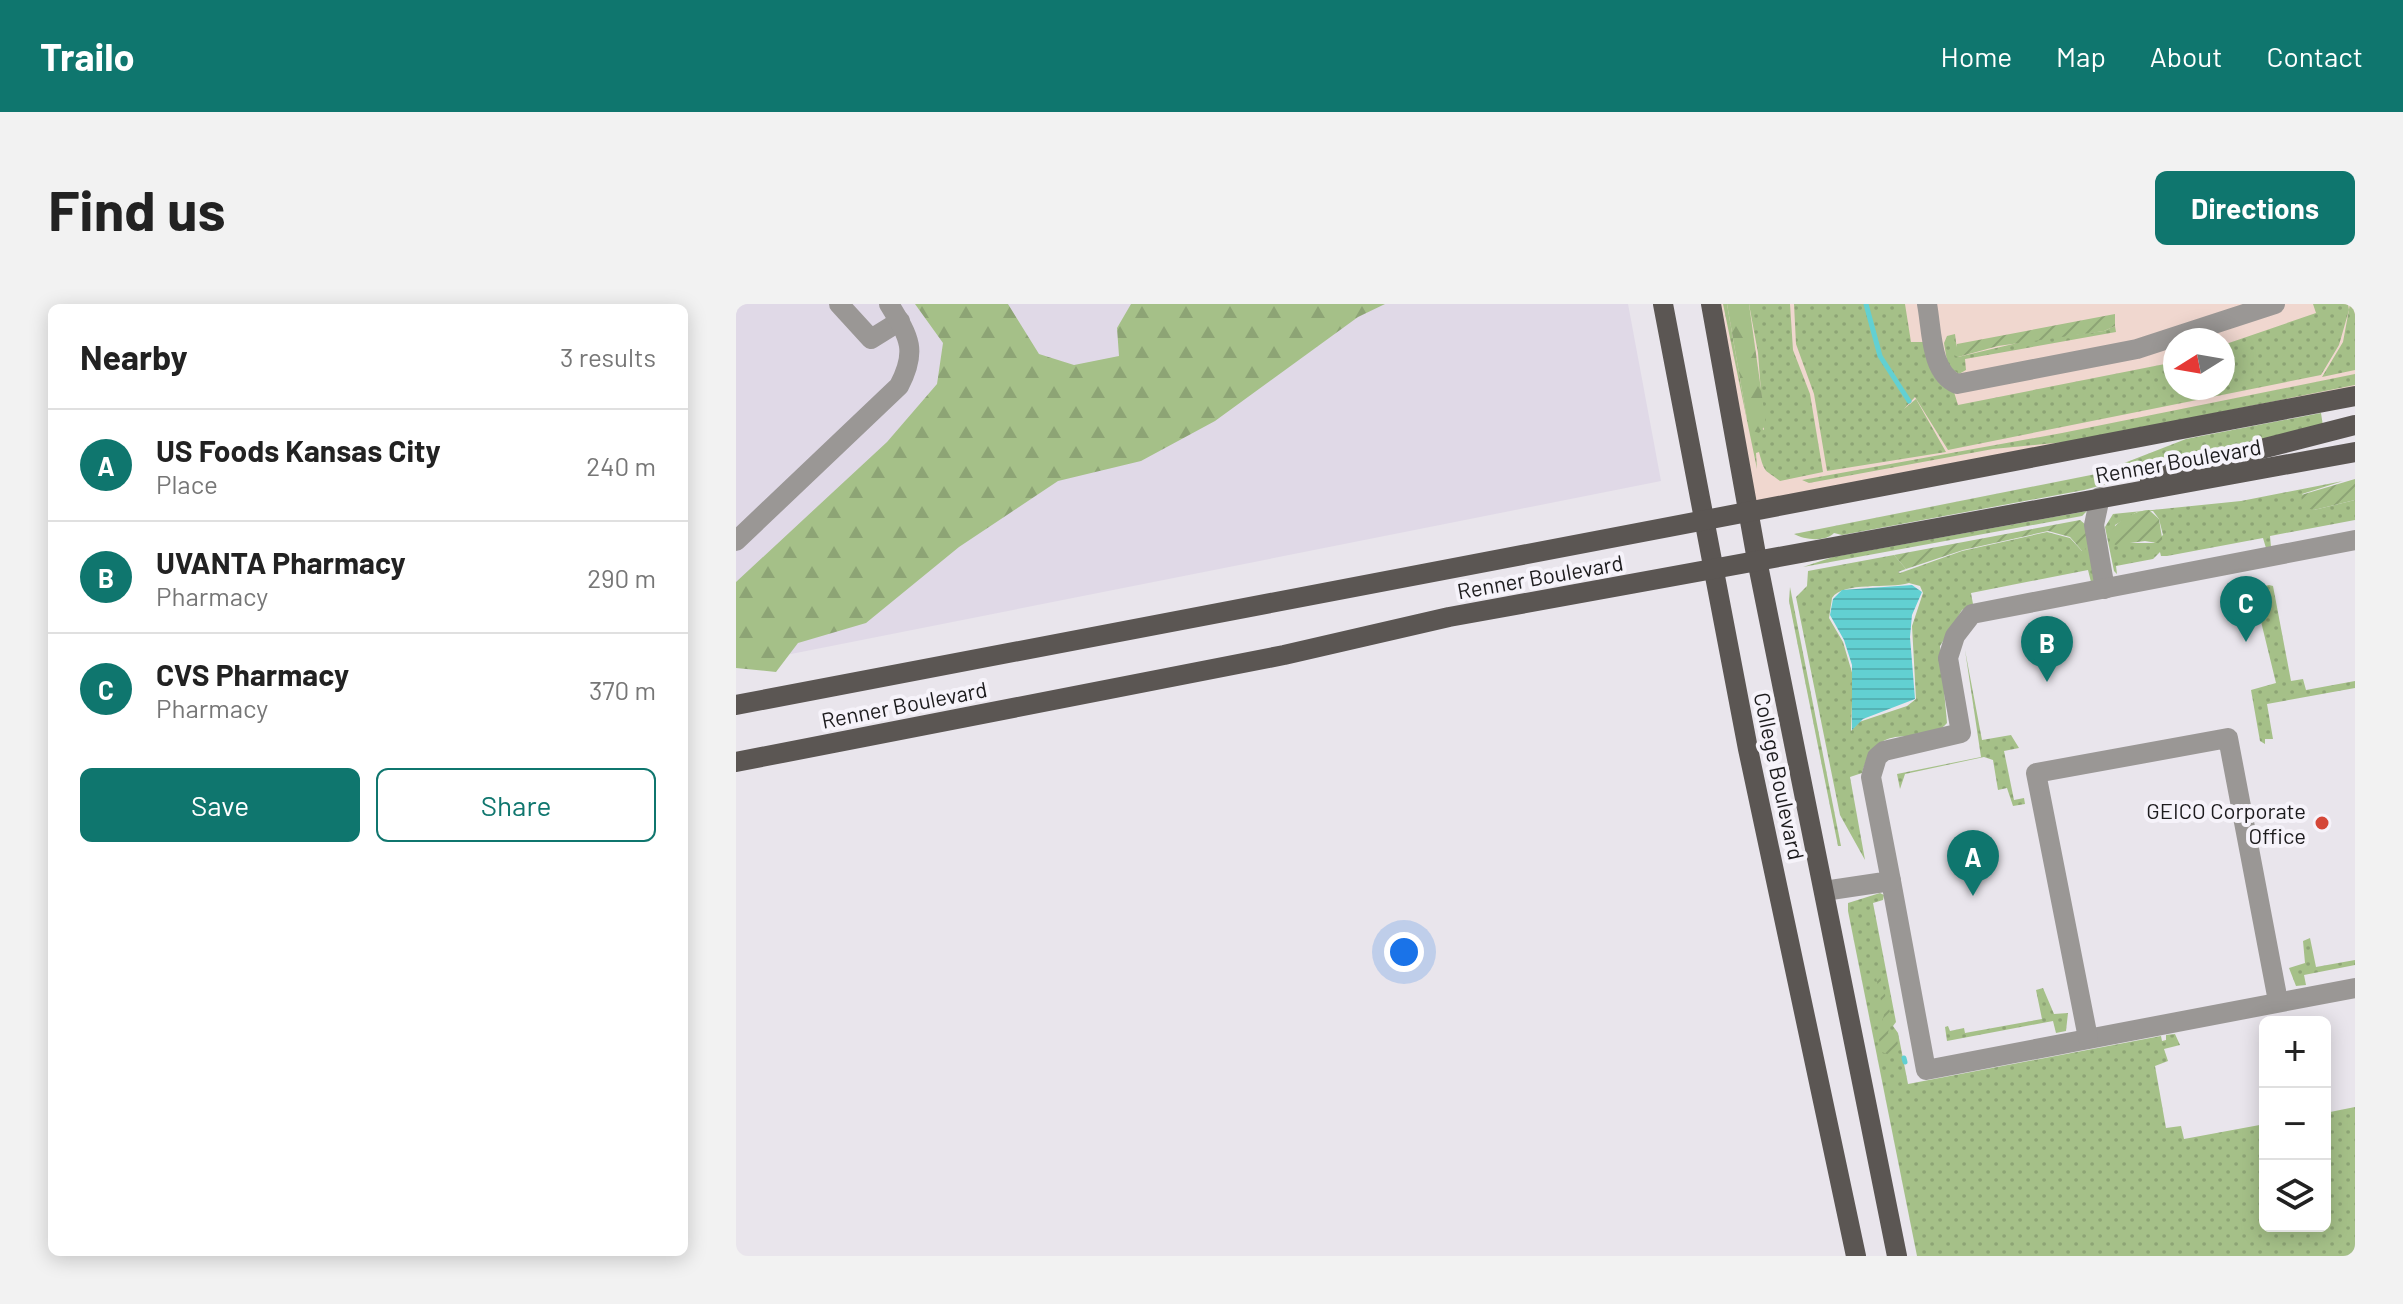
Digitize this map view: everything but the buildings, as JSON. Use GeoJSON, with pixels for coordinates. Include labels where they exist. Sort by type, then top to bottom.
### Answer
{"type":"FeatureCollection","features":[{"type":"Feature","properties":{"kind":"main road","name":"College Boulevard"},"geometry":{"type":"LineString","coordinates":[[1663,304],[1716,568],[1748,749],[1856,1256]]}},
{"type":"Feature","properties":{"kind":"main road","name":"College Boulevard"},"geometry":{"type":"LineString","coordinates":[[1711,304],[1757,560],[1897,1256]]}},
{"type":"Feature","properties":{"kind":"main road","name":"Renner Boulevard"},"geometry":{"type":"LineString","coordinates":[[736,705],[2355,396]]}},
{"type":"Feature","properties":{"kind":"main road"},"geometry":{"type":"LineString","coordinates":[[2110,495],[2171,472],[2355,425]]}},
{"type":"Feature","properties":{"kind":"main road","name":"Renner Boulevard"},"geometry":{"type":"LineString","coordinates":[[736,762],[1284,655],[1449,617],[2355,452]]}},
{"type":"Feature","properties":{"kind":"lane"},"geometry":{"type":"LineString","coordinates":[[736,541],[899,386],[911,364],[910,341],[894,313],[871,339],[839,304]]}},
{"type":"Feature","properties":{"kind":"lane"},"geometry":{"type":"LineString","coordinates":[[1927,304],[1941,372],[1957,384],[2137,349],[2275,304]]}},
{"type":"Feature","properties":{"kind":"lane"},"geometry":{"type":"LineString","coordinates":[[2105,589],[2094,525],[2110,495]]}},
{"type":"Feature","properties":{"kind":"lane"},"geometry":{"type":"LineString","coordinates":[[2355,540],[1972,614],[1955,636],[1948,658],[1961,733],[1884,751],[1873,766],[1871,777],[1926,1070],[2088,1038],[2276,1009],[2355,988]]}},
{"type":"Feature","properties":{"kind":"lane"},"geometry":{"type":"LineString","coordinates":[[2088,1038],[2036,773],[2228,738],[2276,1009]]}},
{"type":"Feature","properties":{"kind":"lane"},"geometry":{"type":"LineString","coordinates":[[1824,891],[1891,881]]}},
{"type":"Feature","properties":{"kind":"shaded area"},"geometry":{"type":"Polygon","coordinates":[[[736,304],[1628,304],[1661,481],[736,665],[736,304]]]}},
{"type":"Feature","properties":{"kind":"shaded area"},"geometry":{"type":"Polygon","coordinates":[[[1711,304],[2355,304],[2355,396],[1749,513],[1711,304]]]}},
{"type":"Feature","properties":{"kind":"green space"},"geometry":{"type":"Polygon","coordinates":[[[915,304],[1008,304],[1039,354],[1074,365],[1119,356],[1117,328],[1131,304],[1385,304],[1358,317],[1215,421],[1141,461],[1058,481],[959,547],[866,623],[798,643],[776,672],[736,668],[736,582],[887,442],[937,384],[943,343],[915,304]]]}},
{"type":"Feature","properties":{"kind":"green space"},"geometry":{"type":"Polygon","coordinates":[[[1723,304],[1727,304],[1747,419],[1764,430],[1758,353],[1749,304],[1790,304],[1793,350],[1810,394],[1823,472],[1780,481],[1766,471],[1759,452],[1756,453],[1757,469],[1723,304]]]}},
{"type":"Feature","properties":{"kind":"green space"},"geometry":{"type":"Polygon","coordinates":[[[1727,304],[1749,304],[1766,425],[1759,433],[1753,431],[1747,419],[1727,304]]]}},
{"type":"Feature","properties":{"kind":"green space"},"geometry":{"type":"Polygon","coordinates":[[[1794,304],[1905,304],[1911,342],[1925,342],[1935,378],[1954,392],[1958,405],[2163,364],[2163,400],[2197,400],[1948,450],[1915,397],[1904,409],[1916,399],[1946,452],[1827,471],[1814,394],[1796,344],[1794,304]]]}},
{"type":"Feature","properties":{"kind":"green space"},"geometry":{"type":"Polygon","coordinates":[[[2313,304],[2348,304],[2339,345],[2321,375],[2235,392],[2235,341],[2316,313],[2313,304]]]}},
{"type":"Feature","properties":{"kind":"green space"},"geometry":{"type":"Polygon","coordinates":[[[2350,304],[2355,304],[2355,370],[2322,377],[2343,342],[2350,304]]]}},
{"type":"Feature","properties":{"kind":"green space"},"geometry":{"type":"Polygon","coordinates":[[[2115,314],[2115,326],[2104,331],[1998,346],[1958,357],[1954,355],[1957,344],[2115,314]]]}},
{"type":"Feature","properties":{"kind":"green space"},"geometry":{"type":"Polygon","coordinates":[[[2115,326],[2116,332],[1965,359],[1966,370],[1959,374],[1948,367],[1944,343],[1947,336],[1955,334],[1958,357],[2030,340],[2104,331],[2115,326]]]}},
{"type":"Feature","properties":{"kind":"green space"},"geometry":{"type":"Polygon","coordinates":[[[2355,374],[2355,385],[2075,441],[1993,449],[1809,483],[1802,480],[2062,433],[2355,374]]]}},
{"type":"Feature","properties":{"kind":"green space"},"geometry":{"type":"Polygon","coordinates":[[[2321,413],[2323,426],[2084,490],[1842,535],[1834,533],[1820,539],[1794,534],[2096,474],[2186,439],[2321,413]]]}},
{"type":"Feature","properties":{"kind":"green space"},"geometry":{"type":"Polygon","coordinates":[[[2355,479],[2355,500],[2314,510],[2303,507],[2301,495],[2355,479]]]}},
{"type":"Feature","properties":{"kind":"green space"},"geometry":{"type":"Polygon","coordinates":[[[2343,481],[2302,494],[2314,510],[2355,500],[2355,520],[2270,536],[2271,547],[2266,548],[2263,538],[2167,556],[2161,556],[2160,552],[2153,559],[2116,566],[2117,574],[2114,571],[2105,527],[2113,514],[2241,501],[2343,481]],[[2153,511],[2137,512],[2115,525],[2114,543],[2154,543],[2163,535],[2159,519],[2153,511]]]}},
{"type":"Feature","properties":{"kind":"green space"},"geometry":{"type":"Polygon","coordinates":[[[2149,510],[2159,519],[2163,544],[2145,541],[2115,545],[2110,535],[2116,525],[2131,515],[2149,510]]]}},
{"type":"Feature","properties":{"kind":"green space"},"geometry":{"type":"Polygon","coordinates":[[[2087,511],[2082,516],[1803,567],[1833,557],[2087,511]]]}},
{"type":"Feature","properties":{"kind":"green space"},"geometry":{"type":"Polygon","coordinates":[[[2080,520],[2086,525],[2089,544],[2083,552],[2070,537],[2048,531],[1963,550],[1906,569],[1894,555],[2080,520]]]}},
{"type":"Feature","properties":{"kind":"green space"},"geometry":{"type":"Polygon","coordinates":[[[2047,532],[2070,538],[2082,551],[2089,544],[2096,580],[2091,582],[2088,570],[1971,593],[1973,604],[1962,610],[1940,646],[1947,723],[1925,735],[1890,738],[1879,744],[1869,755],[1862,773],[1850,777],[1865,860],[1840,815],[1796,597],[1807,586],[1808,571],[1894,555],[1906,569],[1900,573],[1962,551],[2047,532]],[[1909,583],[1856,587],[1832,598],[1829,618],[1843,642],[1853,676],[1851,731],[1859,722],[1907,706],[1916,699],[1912,626],[1923,593],[1920,586],[1909,583]]]}},
{"type":"Feature","properties":{"kind":"green space"},"geometry":{"type":"Polygon","coordinates":[[[2273,586],[2291,681],[2303,679],[2306,690],[2355,681],[2355,688],[2267,704],[2273,739],[2265,739],[2265,744],[2260,741],[2251,690],[2276,683],[2255,597],[2237,596],[2239,591],[2273,586]]]}},
{"type":"Feature","properties":{"kind":"green space"},"geometry":{"type":"Polygon","coordinates":[[[1790,587],[1841,846],[1838,846],[1789,601],[1790,587]]]}},
{"type":"Feature","properties":{"kind":"green space"},"geometry":{"type":"Polygon","coordinates":[[[1965,650],[1982,740],[2011,735],[2019,748],[2004,751],[2014,800],[2024,798],[2025,804],[2013,806],[2007,788],[1998,790],[1993,760],[1984,757],[1905,774],[1900,789],[1897,774],[1981,757],[1965,650]]]}},
{"type":"Feature","properties":{"kind":"green space"},"geometry":{"type":"Polygon","coordinates":[[[1880,893],[1884,895],[1883,900],[1873,903],[1896,1022],[1893,1026],[1898,1033],[1908,1084],[2161,1036],[2162,1041],[2166,1040],[2166,1035],[2175,1034],[2180,1045],[2164,1049],[2168,1061],[2155,1066],[2166,1128],[2181,1126],[2184,1139],[2259,1125],[2259,1232],[2331,1232],[2331,1112],[2355,1107],[2355,1256],[1917,1256],[1848,903],[1880,893]]]}},
{"type":"Feature","properties":{"kind":"green space"},"geometry":{"type":"Polygon","coordinates":[[[2310,938],[2316,967],[2355,960],[2355,965],[2304,975],[2306,985],[2296,986],[2289,968],[2305,963],[2303,941],[2310,938]]]}},
{"type":"Feature","properties":{"kind":"green space"},"geometry":{"type":"Polygon","coordinates":[[[1879,973],[1891,1016],[1888,1033],[1897,1040],[1899,1049],[1889,1055],[1882,1052],[1878,1035],[1884,1015],[1876,977],[1879,973]]]}},
{"type":"Feature","properties":{"kind":"green space"},"geometry":{"type":"Polygon","coordinates":[[[2043,988],[2054,1014],[2068,1013],[2066,1031],[2056,1033],[2053,1021],[1947,1041],[1945,1027],[1948,1026],[1950,1031],[1964,1028],[1965,1033],[2042,1019],[2036,990],[2043,988]]]}},
{"type":"Feature","properties":{"kind":"water"},"geometry":{"type":"Polygon","coordinates":[[[1912,585],[1922,592],[1912,615],[1910,637],[1915,699],[1863,719],[1852,730],[1852,665],[1844,640],[1830,615],[1833,599],[1842,590],[1912,585]]]}},
{"type":"Feature","properties":{"kind":"waterway"},"geometry":{"type":"LineString","coordinates":[[1866,304],[1880,356],[1909,401]]}},
{"type":"Feature","properties":{"kind":"waterway"},"geometry":{"type":"LineString","coordinates":[[1904,1058],[1905,1062]]}},
{"type":"Feature","properties":{"kind":"place","name":"CVS Pharmacy"},"geometry":{"type":"Point","coordinates":[2246,642]}},
{"type":"Feature","properties":{"kind":"place","name":"UVANTA Pharmacy"},"geometry":{"type":"Point","coordinates":[2047,682]}},
{"type":"Feature","properties":{"kind":"place","name":"GEICO Corporate Office"},"geometry":{"type":"Point","coordinates":[2322,823]}},
{"type":"Feature","properties":{"kind":"place","name":"US Foods Kansas City"},"geometry":{"type":"Point","coordinates":[1973,896]}}]}
